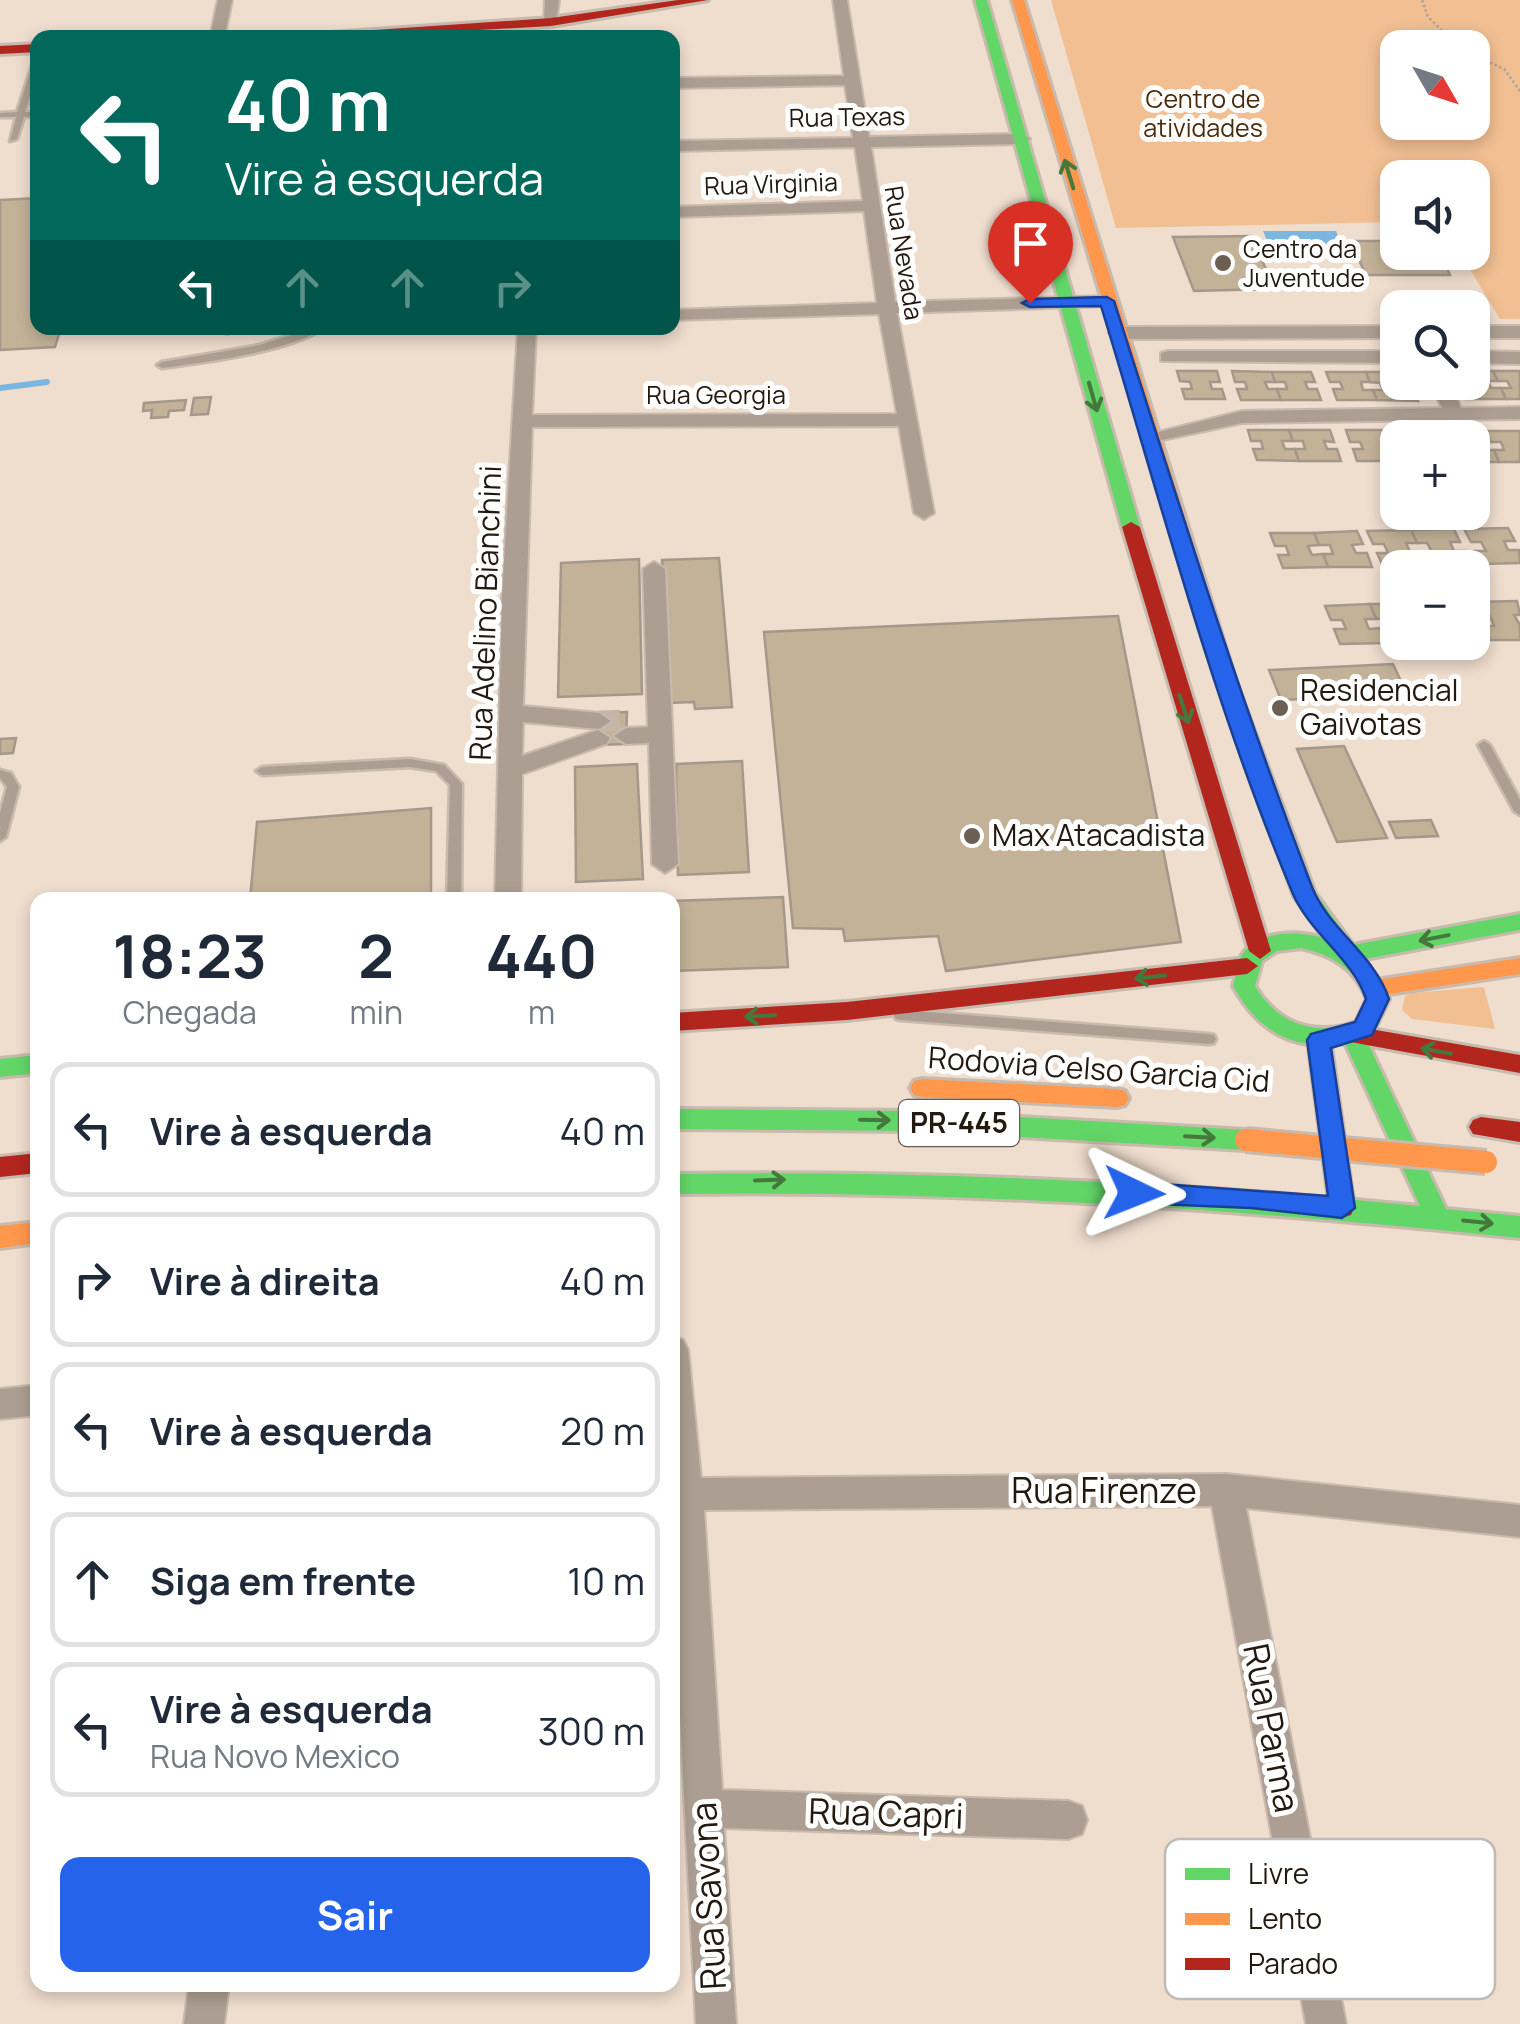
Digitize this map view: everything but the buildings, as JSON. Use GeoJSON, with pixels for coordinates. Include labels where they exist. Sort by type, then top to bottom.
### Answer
{"type":"FeatureCollection","features":[{"type":"Feature","properties":{"kind":"main road"},"geometry":{"type":"LineString","coordinates":[[391,30],[611,15],[702,0]]}},
{"type":"Feature","properties":{"kind":"main road"},"geometry":{"type":"LineString","coordinates":[[981,0],[1253,958],[1247,998],[1263,1018],[1289,1033],[1319,1040],[1353,1034],[1520,1064]]}},
{"type":"Feature","properties":{"kind":"main road"},"geometry":{"type":"LineString","coordinates":[[1018,0],[1107,301],[1153,436],[1228,684],[1305,896],[1376,988],[1376,1010],[1353,1034]]}},
{"type":"Feature","properties":{"kind":"main road"},"geometry":{"type":"LineString","coordinates":[[0,50],[30,48]]}},
{"type":"Feature","properties":{"kind":"main road"},"geometry":{"type":"LineString","coordinates":[[0,64],[30,62]]}},
{"type":"Feature","properties":{"kind":"main road"},"geometry":{"type":"LineString","coordinates":[[1165,647],[1190,646],[1228,684]]}},
{"type":"Feature","properties":{"kind":"main road"},"geometry":{"type":"LineString","coordinates":[[680,1021],[847,1011],[1253,958],[1302,940],[1348,954],[1520,922]]}},
{"type":"Feature","properties":{"kind":"main road"},"geometry":{"type":"LineString","coordinates":[[1376,988],[1520,966]]}},
{"type":"Feature","properties":{"kind":"main road"},"geometry":{"type":"LineString","coordinates":[[1353,1034],[1438,1218]]}},
{"type":"Feature","properties":{"kind":"main road"},"geometry":{"type":"LineString","coordinates":[[1319,1040],[1342,1208]]}},
{"type":"Feature","properties":{"kind":"main road"},"geometry":{"type":"LineString","coordinates":[[0,1068],[30,1065]]}},
{"type":"Feature","properties":{"kind":"main road","name":"Rodovia Celso Garcia Cid"},"geometry":{"type":"LineString","coordinates":[[895,1088],[1146,1101]]}},
{"type":"Feature","properties":{"kind":"main road","name":"Rodovia Celso Garcia Cid"},"geometry":{"type":"LineString","coordinates":[[1297,1112],[1426,1122]]}},
{"type":"Feature","properties":{"kind":"main road","name":"Rodovia Celso Garcia Cid"},"geometry":{"type":"LineString","coordinates":[[680,1119],[915,1121],[1246,1140],[1495,1163]]}},
{"type":"Feature","properties":{"kind":"main road"},"geometry":{"type":"LineString","coordinates":[[1472,1126],[1520,1132]]}},
{"type":"Feature","properties":{"kind":"main road"},"geometry":{"type":"LineString","coordinates":[[0,1167],[30,1164]]}},
{"type":"Feature","properties":{"kind":"main road"},"geometry":{"type":"LineString","coordinates":[[680,1184],[783,1179],[1251,1198],[1520,1227]]}},
{"type":"Feature","properties":{"kind":"main road"},"geometry":{"type":"LineString","coordinates":[[0,1237],[30,1233]]}},
{"type":"Feature","properties":{"kind":"street"},"geometry":{"type":"LineString","coordinates":[[219,30],[225,0]]}},
{"type":"Feature","properties":{"kind":"street","name":"Rua Nevada"},"geometry":{"type":"LineString","coordinates":[[840,0],[886,306],[924,513]]}},
{"type":"Feature","properties":{"kind":"street"},"geometry":{"type":"LineString","coordinates":[[680,83],[852,80]]}},
{"type":"Feature","properties":{"kind":"street","name":"Rua Texas"},"geometry":{"type":"LineString","coordinates":[[680,146],[1022,139]]}},
{"type":"Feature","properties":{"kind":"street","name":"Rua Virginia"},"geometry":{"type":"LineString","coordinates":[[680,212],[871,206]]}},
{"type":"Feature","properties":{"kind":"street"},"geometry":{"type":"LineString","coordinates":[[680,315],[1107,301]]}},
{"type":"Feature","properties":{"kind":"street"},"geometry":{"type":"LineString","coordinates":[[1118,332],[1380,332]]}},
{"type":"Feature","properties":{"kind":"street"},"geometry":{"type":"LineString","coordinates":[[1490,332],[1520,332]]}},
{"type":"Feature","properties":{"kind":"street","name":"Rua Adelino Bianchini"},"geometry":{"type":"LineString","coordinates":[[508,892],[527,335]]}},
{"type":"Feature","properties":{"kind":"street"},"geometry":{"type":"LineString","coordinates":[[1168,357],[1380,357]]}},
{"type":"Feature","properties":{"kind":"street"},"geometry":{"type":"LineString","coordinates":[[1490,357],[1520,358]]}},
{"type":"Feature","properties":{"kind":"street"},"geometry":{"type":"LineString","coordinates":[[1448,400],[1454,413]]}},
{"type":"Feature","properties":{"kind":"street"},"geometry":{"type":"LineString","coordinates":[[1153,436],[1242,417],[1520,413]]}},
{"type":"Feature","properties":{"kind":"street","name":"Rua Georgia"},"geometry":{"type":"LineString","coordinates":[[524,421],[907,420]]}},
{"type":"Feature","properties":{"kind":"street"},"geometry":{"type":"LineString","coordinates":[[654,569],[665,864]]}},
{"type":"Feature","properties":{"kind":"street"},"geometry":{"type":"LineString","coordinates":[[510,768],[599,729],[512,714]]}},
{"type":"Feature","properties":{"kind":"street"},"geometry":{"type":"LineString","coordinates":[[627,728],[660,726]]}},
{"type":"Feature","properties":{"kind":"street"},"geometry":{"type":"LineString","coordinates":[[0,1404],[30,1401]]}},
{"type":"Feature","properties":{"kind":"street","name":"Rua Savona"},"geometry":{"type":"LineString","coordinates":[[680,1432],[716,2024]]}},
{"type":"Feature","properties":{"kind":"street","name":"Rua Firenze"},"geometry":{"type":"LineString","coordinates":[[686,1494],[1226,1490],[1520,1520]]}},
{"type":"Feature","properties":{"kind":"street","name":"Rua Parma"},"geometry":{"type":"LineString","coordinates":[[1226,1490],[1291,1839]]}},
{"type":"Feature","properties":{"kind":"street","name":"Rua Capri"},"geometry":{"type":"LineString","coordinates":[[704,1808],[1068,1820]]}},
{"type":"Feature","properties":{"kind":"street"},"geometry":{"type":"LineString","coordinates":[[204,2024],[208,1992]]}},
{"type":"Feature","properties":{"kind":"street","name":"Rua Parma"},"geometry":{"type":"LineString","coordinates":[[1321,1999],[1326,2024]]}},
{"type":"Feature","properties":{"kind":"lane"},"geometry":{"type":"LineString","coordinates":[[12,139],[30,86]]}},
{"type":"Feature","properties":{"kind":"lane"},"geometry":{"type":"LineString","coordinates":[[0,115],[30,114]]}},
{"type":"Feature","properties":{"kind":"lane"},"geometry":{"type":"LineString","coordinates":[[162,364],[271,346],[301,335]]}},
{"type":"Feature","properties":{"kind":"lane"},"geometry":{"type":"LineString","coordinates":[[1484,745],[1520,811]]}},
{"type":"Feature","properties":{"kind":"lane"},"geometry":{"type":"LineString","coordinates":[[262,771],[410,762],[440,768],[456,784],[454,892]]}},
{"type":"Feature","properties":{"kind":"lane"},"geometry":{"type":"LineString","coordinates":[[0,774],[7,776],[13,787],[0,837]]}},
{"type":"Feature","properties":{"kind":"lane"},"geometry":{"type":"LineString","coordinates":[[847,1011],[1209,1039]]}},
{"type":"Feature","properties":{"kind":"path"},"geometry":{"type":"LineString","coordinates":[[1422,0],[1428,17],[1441,30]]}},
{"type":"Feature","properties":{"kind":"path"},"geometry":{"type":"LineString","coordinates":[[1490,62],[1504,69],[1520,91]]}},
{"type":"Feature","properties":{"kind":"green space","name":"Centro de atividades"},"geometry":{"type":"Polygon","coordinates":[[[1051,0],[1520,0],[1520,319],[1500,319],[1490,302],[1490,290],[1482,290],[1470,270],[1490,270],[1490,160],[1380,160],[1380,222],[1116,228],[1051,0]]]}},
{"type":"Feature","properties":{"kind":"green space"},"geometry":{"type":"Polygon","coordinates":[[[1484,987],[1495,1029],[1412,1019],[1402,1010],[1405,996],[1412,993],[1484,987]]]}},
{"type":"Feature","properties":{"kind":"water"},"geometry":{"type":"Polygon","coordinates":[[[1263,231],[1336,231],[1343,248],[1270,248],[1263,231]]]}},
{"type":"Feature","properties":{"kind":"waterway"},"geometry":{"type":"LineString","coordinates":[[0,388],[47,382]]}},
{"type":"Feature","properties":{"kind":"tunnel"},"geometry":{"type":"LineString","coordinates":[[599,721],[627,720]]}},
{"type":"Feature","properties":{"kind":"traffic: fast"},"geometry":{"type":"LineString","coordinates":[[981,0],[1131,527]]}},
{"type":"Feature","properties":{"kind":"traffic: fast"},"geometry":{"type":"LineString","coordinates":[[1197,585],[1228,685],[1305,896],[1348,954],[1520,922]]}},
{"type":"Feature","properties":{"kind":"traffic: fast"},"geometry":{"type":"LineString","coordinates":[[1301,940],[1339,952],[1367,975],[1378,999],[1364,1028],[1328,1038],[1294,1034],[1279,1027],[1254,1003],[1244,986],[1252,957],[1272,944],[1301,940]]}},
{"type":"Feature","properties":{"kind":"traffic: fast"},"geometry":{"type":"LineString","coordinates":[[1353,1035],[1438,1218]]}},
{"type":"Feature","properties":{"kind":"traffic: fast"},"geometry":{"type":"LineString","coordinates":[[0,1068],[30,1065]]}},
{"type":"Feature","properties":{"kind":"traffic: fast"},"geometry":{"type":"LineString","coordinates":[[680,1119],[915,1121],[1246,1140]]}},
{"type":"Feature","properties":{"kind":"traffic: fast"},"geometry":{"type":"LineString","coordinates":[[680,1184],[885,1183],[1096,1191],[1520,1227]]}},
{"type":"Feature","properties":{"kind":"traffic: slow"},"geometry":{"type":"LineString","coordinates":[[1018,0],[1197,585]]}},
{"type":"Feature","properties":{"kind":"traffic: slow"},"geometry":{"type":"LineString","coordinates":[[1376,988],[1520,966]]}},
{"type":"Feature","properties":{"kind":"traffic: slow"},"geometry":{"type":"LineString","coordinates":[[922,1088],[1117,1098]]}},
{"type":"Feature","properties":{"kind":"traffic: slow"},"geometry":{"type":"LineString","coordinates":[[1246,1140],[1486,1162]]}},
{"type":"Feature","properties":{"kind":"traffic: slow"},"geometry":{"type":"LineString","coordinates":[[0,1237],[30,1233]]}},
{"type":"Feature","properties":{"kind":"traffic: jam"},"geometry":{"type":"LineString","coordinates":[[406,30],[551,22],[702,0]]}},
{"type":"Feature","properties":{"kind":"traffic: jam"},"geometry":{"type":"LineString","coordinates":[[0,50],[30,48]]}},
{"type":"Feature","properties":{"kind":"traffic: jam"},"geometry":{"type":"LineString","coordinates":[[1131,527],[1260,951]]}},
{"type":"Feature","properties":{"kind":"traffic: jam"},"geometry":{"type":"LineString","coordinates":[[680,1021],[847,1011],[1247,966]]}},
{"type":"Feature","properties":{"kind":"traffic: jam"},"geometry":{"type":"LineString","coordinates":[[1353,1035],[1520,1064]]}},
{"type":"Feature","properties":{"kind":"traffic: jam"},"geometry":{"type":"LineString","coordinates":[[1319,1040],[1342,1208]]}},
{"type":"Feature","properties":{"kind":"traffic: jam"},"geometry":{"type":"LineString","coordinates":[[1481,1127],[1520,1132]]}},
{"type":"Feature","properties":{"kind":"traffic: jam"},"geometry":{"type":"LineString","coordinates":[[0,1167],[30,1164]]}},
{"type":"Feature","properties":{"kind":"place","name":"Centro da Juventude"},"geometry":{"type":"Point","coordinates":[1223,263]}},
{"type":"Feature","properties":{"kind":"place","name":"Residencial Gaivotas"},"geometry":{"type":"Point","coordinates":[1280,708]}},
{"type":"Feature","properties":{"kind":"place","name":"Max Atacadista"},"geometry":{"type":"Point","coordinates":[972,836]}},
{"type":"Feature","properties":{"kind":"route"},"geometry":{"type":"LineString","coordinates":[[1030,303],[1107,301],[1153,436],[1228,684],[1305,896],[1348,954],[1370,975],[1378,999],[1372,1020],[1364,1028],[1342,1038],[1319,1040],[1342,1208],[1251,1198],[1134,1193]]}}]}
